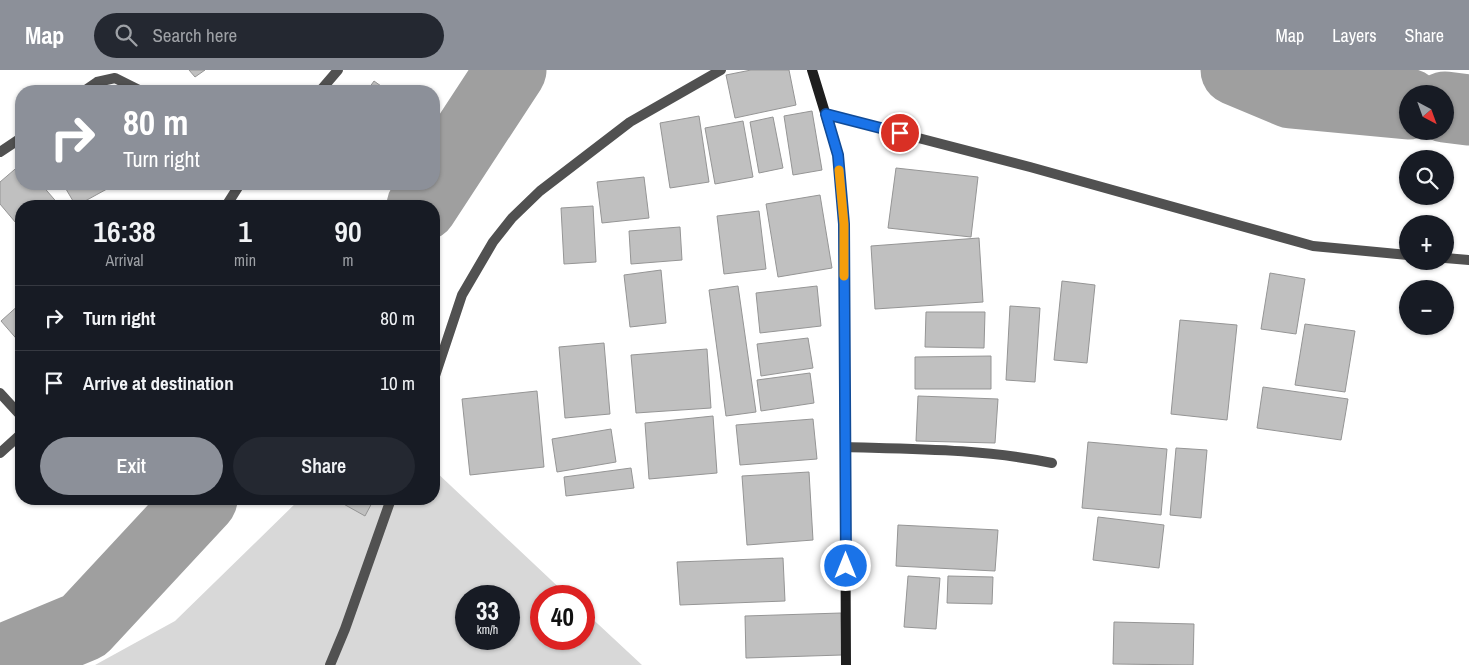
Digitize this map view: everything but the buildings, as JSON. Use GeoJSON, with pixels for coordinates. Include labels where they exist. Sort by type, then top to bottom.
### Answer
{"type":"FeatureCollection","features":[{"type":"Feature","properties":{"kind":"street"},"geometry":{"type":"LineString","coordinates":[[325,85],[338,70]]}},
{"type":"Feature","properties":{"kind":"street"},"geometry":{"type":"LineString","coordinates":[[440,361],[462,295],[493,242],[512,218],[540,191],[630,122],[721,70]]}},
{"type":"Feature","properties":{"kind":"street"},"geometry":{"type":"LineString","coordinates":[[812,70],[838,155],[844,224],[846,665]]}},
{"type":"Feature","properties":{"kind":"street"},"geometry":{"type":"LineString","coordinates":[[92,85],[96,82],[115,78],[129,85]]}},
{"type":"Feature","properties":{"kind":"street"},"geometry":{"type":"LineString","coordinates":[[826,114],[1030,167],[1312,246],[1399,253]]}},
{"type":"Feature","properties":{"kind":"street"},"geometry":{"type":"LineString","coordinates":[[0,152],[15,142]]}},
{"type":"Feature","properties":{"kind":"street"},"geometry":{"type":"LineString","coordinates":[[1454,259],[1469,260]]}},
{"type":"Feature","properties":{"kind":"street"},"geometry":{"type":"LineString","coordinates":[[0,393],[15,409]]}},
{"type":"Feature","properties":{"kind":"street"},"geometry":{"type":"LineString","coordinates":[[0,453],[15,439]]}},
{"type":"Feature","properties":{"kind":"street"},"geometry":{"type":"LineString","coordinates":[[846,447],[973,450],[1015,455],[1052,463]]}},
{"type":"Feature","properties":{"kind":"street"},"geometry":{"type":"LineString","coordinates":[[330,665],[345,629],[389,505]]}},
{"type":"Feature","properties":{"kind":"shaded area"},"geometry":{"type":"Polygon","coordinates":[[[440,476],[556,585],[530,585],[530,650],[595,650],[595,621],[642,665],[95,665],[175,621],[294,505],[440,505],[440,476]]]}},
{"type":"Feature","properties":{"kind":"waterway"},"geometry":{"type":"LineString","coordinates":[[440,178],[511,70]]}},
{"type":"Feature","properties":{"kind":"waterway"},"geometry":{"type":"LineString","coordinates":[[1236,70],[1291,93],[1399,103]]}},
{"type":"Feature","properties":{"kind":"waterway"},"geometry":{"type":"LineString","coordinates":[[1454,108],[1469,110]]}},
{"type":"Feature","properties":{"kind":"waterway"},"geometry":{"type":"LineString","coordinates":[[426,200],[432,190]]}},
{"type":"Feature","properties":{"kind":"waterway"},"geometry":{"type":"LineString","coordinates":[[0,661],[84,626],[196,505]]}},
{"type":"Feature","properties":{"kind":"slow traffic"},"geometry":{"type":"LineString","coordinates":[[839,170],[844,224],[844,276]]}},
{"type":"Feature","properties":{"kind":"route"},"geometry":{"type":"LineString","coordinates":[[846,566],[844,224],[838,155],[826,114],[900,133]]}}]}
